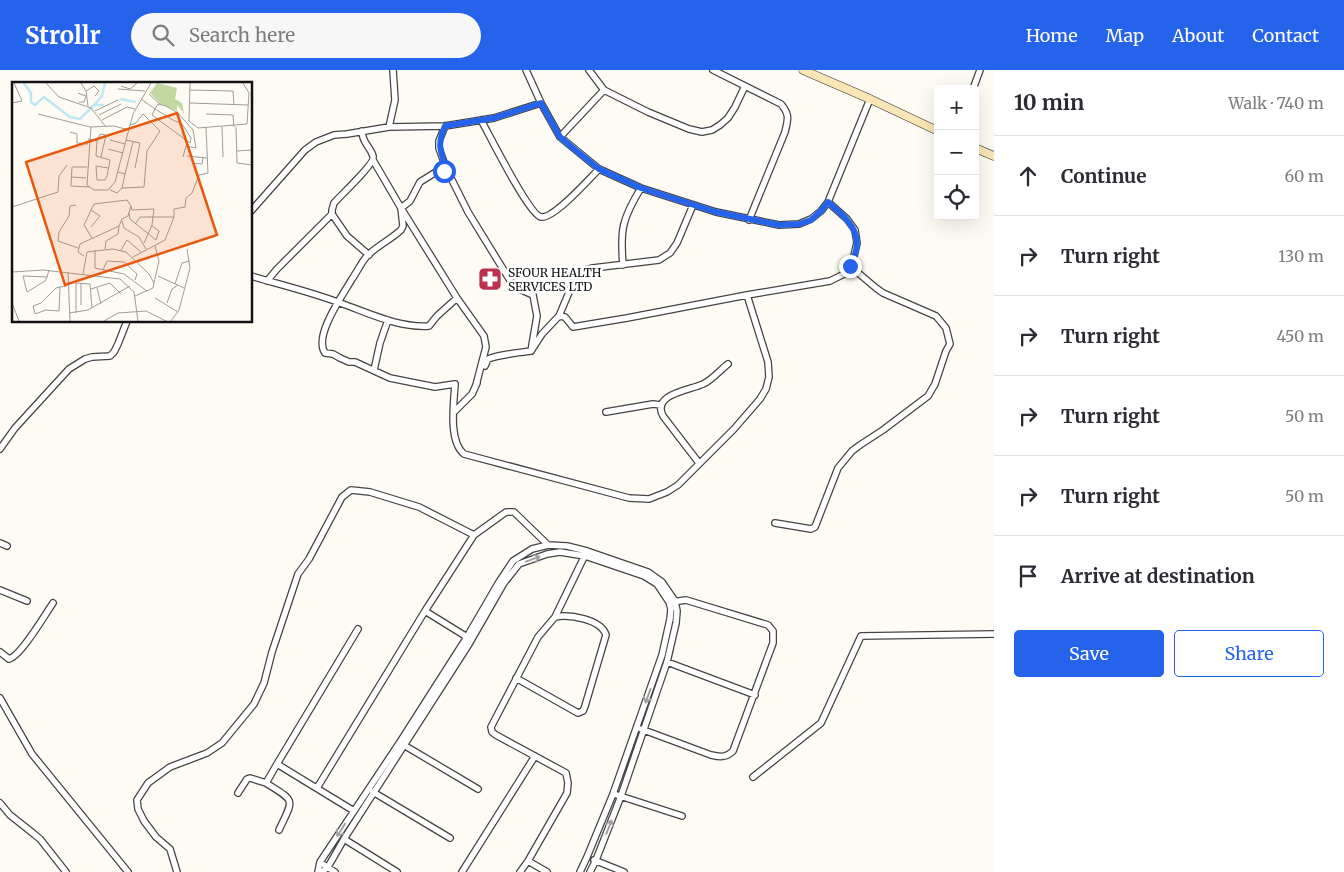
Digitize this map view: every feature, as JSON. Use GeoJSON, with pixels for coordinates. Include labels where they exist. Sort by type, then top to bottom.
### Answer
{"type":"FeatureCollection","features":[{"type":"Feature","properties":{"kind":"main road"},"geometry":{"type":"LineString","coordinates":[[803,70],[870,98],[936,130]]}},
{"type":"Feature","properties":{"kind":"main road"},"geometry":{"type":"LineString","coordinates":[[979,150],[994,156]]}},
{"type":"Feature","properties":{"kind":"street"},"geometry":{"type":"LineString","coordinates":[[389,127],[395,100],[393,70]]}},
{"type":"Feature","properties":{"kind":"street"},"geometry":{"type":"LineString","coordinates":[[526,70],[541,103],[560,137],[599,169],[641,188],[693,205],[749,220],[779,225],[799,224],[811,220],[828,202],[870,98]]}},
{"type":"Feature","properties":{"kind":"street"},"geometry":{"type":"LineString","coordinates":[[589,70],[604,90],[648,112],[689,129],[702,132],[712,130],[728,118],[744,86]]}},
{"type":"Feature","properties":{"kind":"street"},"geometry":{"type":"LineString","coordinates":[[713,70],[780,104],[787,112],[788,121],[785,132],[749,220]]}},
{"type":"Feature","properties":{"kind":"street"},"geometry":{"type":"LineString","coordinates":[[974,85],[980,70]]}},
{"type":"Feature","properties":{"kind":"street"},"geometry":{"type":"LineString","coordinates":[[560,137],[604,90]]}},
{"type":"Feature","properties":{"kind":"street"},"geometry":{"type":"LineString","coordinates":[[252,210],[305,150],[316,142],[334,135],[389,127],[445,126],[494,118],[541,103]]}},
{"type":"Feature","properties":{"kind":"street"},"geometry":{"type":"LineString","coordinates":[[481,120],[525,200],[536,215],[540,217],[553,213],[599,169]]}},
{"type":"Feature","properties":{"kind":"street"},"geometry":{"type":"LineString","coordinates":[[445,126],[439,141],[440,148],[446,168],[468,212],[511,282],[517,288],[534,295],[537,316],[531,351]]}},
{"type":"Feature","properties":{"kind":"street"},"geometry":{"type":"LineString","coordinates":[[362,131],[363,139],[374,156],[373,160],[401,208],[457,298],[484,336],[486,347],[476,385]]}},
{"type":"Feature","properties":{"kind":"street"},"geometry":{"type":"LineString","coordinates":[[267,280],[332,214],[334,203],[368,168],[373,160]]}},
{"type":"Feature","properties":{"kind":"street"},"geometry":{"type":"LineString","coordinates":[[401,208],[410,201],[420,182],[436,172],[444,171],[446,168]]}},
{"type":"Feature","properties":{"kind":"street"},"geometry":{"type":"LineString","coordinates":[[623,265],[622,230],[629,208],[641,188]]}},
{"type":"Feature","properties":{"kind":"street"},"geometry":{"type":"LineString","coordinates":[[559,316],[565,317],[573,326],[830,281],[846,272],[853,260],[858,243],[855,230],[847,219],[828,202]]}},
{"type":"Feature","properties":{"kind":"street"},"geometry":{"type":"LineString","coordinates":[[455,384],[454,412],[472,394],[488,359],[531,351],[542,334],[559,316],[575,278],[581,271],[659,260],[670,253],[677,243],[693,205]]}},
{"type":"Feature","properties":{"kind":"street"},"geometry":{"type":"LineString","coordinates":[[401,208],[403,226],[401,230],[369,254],[330,315],[323,340],[323,351],[390,378],[435,387],[455,384]]}},
{"type":"Feature","properties":{"kind":"street"},"geometry":{"type":"LineString","coordinates":[[332,214],[340,223],[347,236],[369,254]]}},
{"type":"Feature","properties":{"kind":"street"},"geometry":{"type":"LineString","coordinates":[[775,523],[811,529],[815,527],[838,468],[852,451],[928,396],[935,384],[950,344],[946,328],[936,316],[883,293],[850,266]]}},
{"type":"Feature","properties":{"kind":"street"},"geometry":{"type":"LineString","coordinates":[[252,276],[338,302],[395,323],[418,327],[429,326],[457,298]]}},
{"type":"Feature","properties":{"kind":"street"},"geometry":{"type":"LineString","coordinates":[[455,384],[453,429],[460,450],[464,454],[629,498],[649,498],[667,492],[678,484],[734,429],[760,399],[766,389],[769,377],[768,362],[747,295]]}},
{"type":"Feature","properties":{"kind":"street"},"geometry":{"type":"LineString","coordinates":[[374,370],[380,343],[388,320]]}},
{"type":"Feature","properties":{"kind":"street"},"geometry":{"type":"LineString","coordinates":[[0,449],[15,428],[69,369],[85,359],[110,356],[114,352],[127,322]]}},
{"type":"Feature","properties":{"kind":"street"},"geometry":{"type":"LineString","coordinates":[[606,412],[661,404],[672,395],[703,384],[728,364]]}},
{"type":"Feature","properties":{"kind":"street"},"geometry":{"type":"LineString","coordinates":[[661,404],[662,416],[700,463]]}},
{"type":"Feature","properties":{"kind":"street"},"geometry":{"type":"LineString","coordinates":[[177,872],[170,849],[156,837],[144,821],[138,809],[138,800],[148,783],[170,767],[207,753],[222,743],[254,704],[264,683],[272,652],[298,574],[309,559],[342,498],[351,490],[370,492],[419,507],[474,535]]}},
{"type":"Feature","properties":{"kind":"street"},"geometry":{"type":"LineString","coordinates":[[317,788],[425,611],[474,535],[506,512],[514,512],[548,545]]}},
{"type":"Feature","properties":{"kind":"street"},"geometry":{"type":"LineString","coordinates":[[0,542],[7,546]]}},
{"type":"Feature","properties":{"kind":"street"},"geometry":{"type":"LineString","coordinates":[[402,744],[499,582],[513,561],[532,549],[548,545],[567,546],[644,576],[657,584],[672,602],[676,611],[676,623],[667,662],[580,872]]}},
{"type":"Feature","properties":{"kind":"street"},"geometry":{"type":"LineString","coordinates":[[322,872],[328,867],[372,791],[468,644],[504,583],[519,564],[547,554],[560,552],[586,554]]}},
{"type":"Feature","properties":{"kind":"street"},"geometry":{"type":"LineString","coordinates":[[520,872],[568,793],[566,773],[492,732],[491,727],[538,637],[555,616],[586,554]]}},
{"type":"Feature","properties":{"kind":"street"},"geometry":{"type":"LineString","coordinates":[[0,590],[27,601]]}},
{"type":"Feature","properties":{"kind":"street"},"geometry":{"type":"LineString","coordinates":[[640,728],[698,751],[725,757],[733,751],[773,642],[772,631],[768,625],[686,600],[672,602]]}},
{"type":"Feature","properties":{"kind":"street"},"geometry":{"type":"LineString","coordinates":[[590,872],[621,796],[662,655],[672,602]]}},
{"type":"Feature","properties":{"kind":"street"},"geometry":{"type":"LineString","coordinates":[[0,652],[9,660],[12,659],[25,644],[53,603]]}},
{"type":"Feature","properties":{"kind":"street"},"geometry":{"type":"LineString","coordinates":[[425,611],[467,637]]}},
{"type":"Feature","properties":{"kind":"street"},"geometry":{"type":"LineString","coordinates":[[516,678],[578,713],[583,711],[606,635],[596,623],[568,615],[555,616]]}},
{"type":"Feature","properties":{"kind":"street"},"geometry":{"type":"LineString","coordinates":[[266,783],[358,629]]}},
{"type":"Feature","properties":{"kind":"street"},"geometry":{"type":"LineString","coordinates":[[753,778],[821,723],[861,636],[994,634]]}},
{"type":"Feature","properties":{"kind":"street"},"geometry":{"type":"LineString","coordinates":[[667,662],[755,695]]}},
{"type":"Feature","properties":{"kind":"street"},"geometry":{"type":"LineString","coordinates":[[0,698],[32,754],[128,872]]}},
{"type":"Feature","properties":{"kind":"street"},"geometry":{"type":"LineString","coordinates":[[402,744],[478,789]]}},
{"type":"Feature","properties":{"kind":"street"},"geometry":{"type":"LineString","coordinates":[[462,872],[535,756]]}},
{"type":"Feature","properties":{"kind":"street"},"geometry":{"type":"LineString","coordinates":[[277,764],[354,811]]}},
{"type":"Feature","properties":{"kind":"street"},"geometry":{"type":"LineString","coordinates":[[238,793],[246,779],[250,778],[266,783],[286,795],[291,805],[279,830]]}},
{"type":"Feature","properties":{"kind":"street"},"geometry":{"type":"LineString","coordinates":[[318,872],[320,862],[354,811],[372,791]]}},
{"type":"Feature","properties":{"kind":"street"},"geometry":{"type":"LineString","coordinates":[[372,791],[450,838]]}},
{"type":"Feature","properties":{"kind":"street"},"geometry":{"type":"LineString","coordinates":[[613,794],[682,816]]}},
{"type":"Feature","properties":{"kind":"street"},"geometry":{"type":"LineString","coordinates":[[0,804],[10,815],[40,839],[66,872]]}},
{"type":"Feature","properties":{"kind":"street"},"geometry":{"type":"LineString","coordinates":[[344,839],[397,872]]}},
{"type":"Feature","properties":{"kind":"street"},"geometry":{"type":"LineString","coordinates":[[587,857],[624,872]]}},
{"type":"Feature","properties":{"kind":"street"},"geometry":{"type":"LineString","coordinates":[[528,861],[547,872]]}},
{"type":"Feature","properties":{"kind":"street"},"geometry":{"type":"LineString","coordinates":[[320,862],[335,872]]}},
{"type":"Feature","properties":{"kind":"place","name":"SFOUR HEALTH SERVICES LTD"},"geometry":{"type":"Point","coordinates":[490,279]}},
{"type":"Feature","properties":{"kind":"route"},"geometry":{"type":"LineString","coordinates":[[444,171],[446,168],[439,141],[445,126],[494,118],[541,103],[560,137],[574,149],[599,169],[641,188],[716,212],[779,225],[799,224],[811,220],[828,202],[847,219],[855,230],[858,243],[850,266]]}}]}
